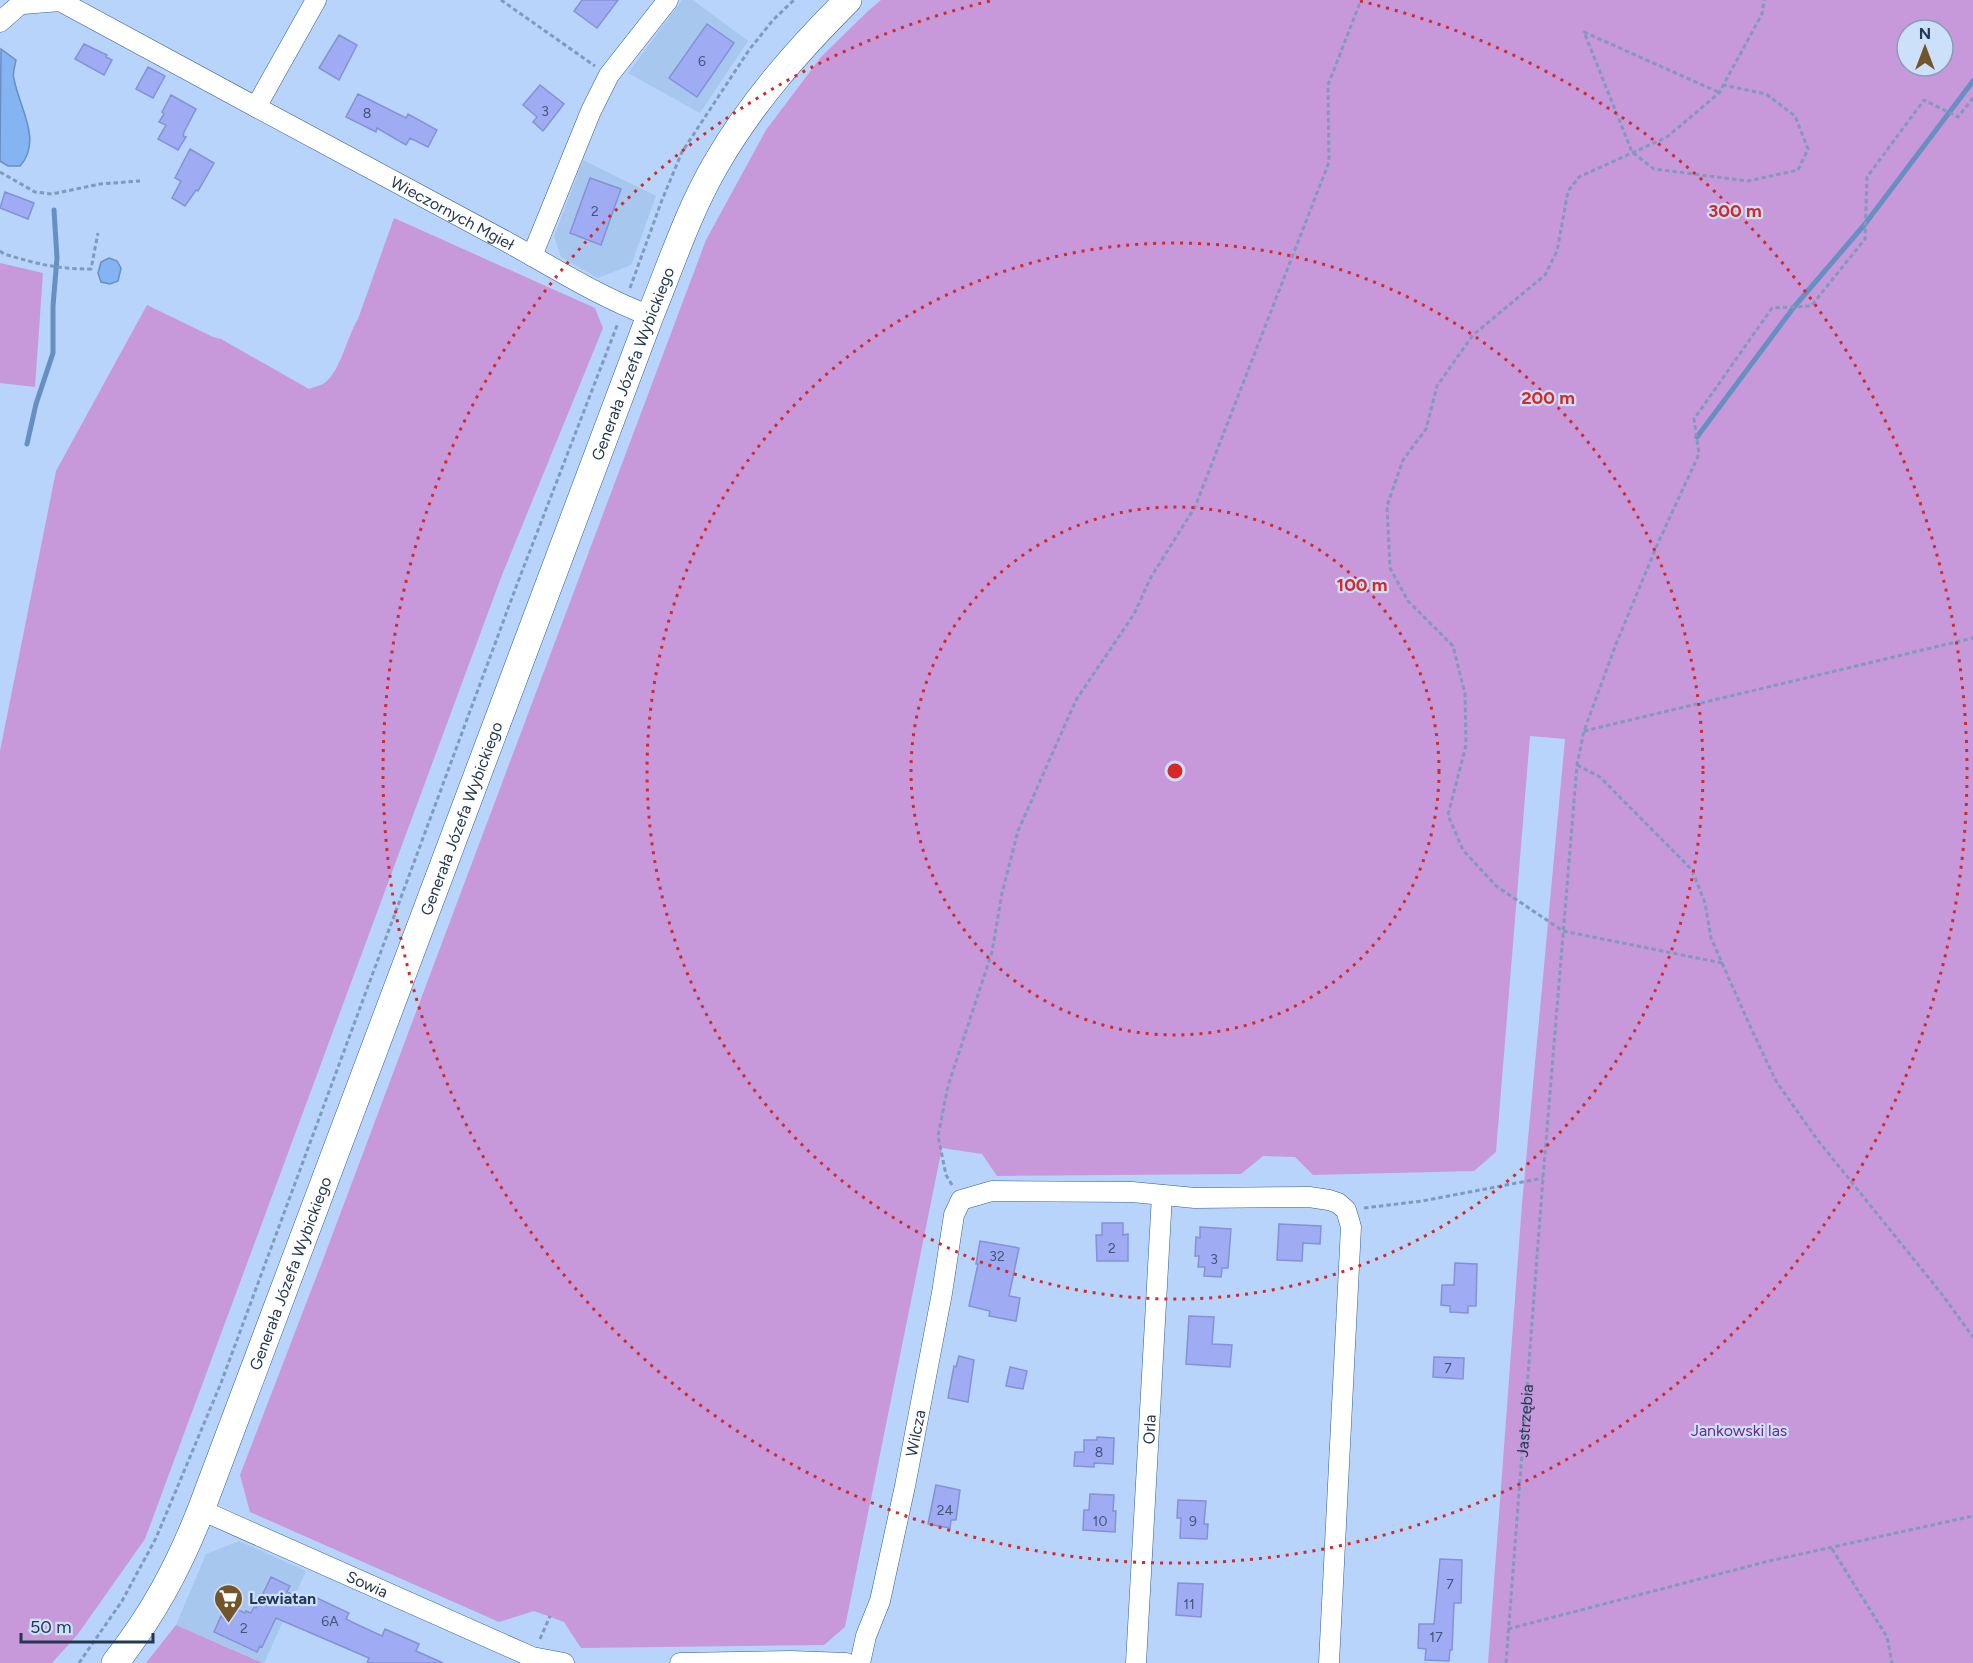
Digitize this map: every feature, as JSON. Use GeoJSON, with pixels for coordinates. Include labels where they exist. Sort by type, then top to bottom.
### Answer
{"type":"FeatureCollection","features":[{"type":"Feature","properties":{"kind":"main road","name":"Generała Józefa Wybickiego"},"geometry":{"type":"LineString","coordinates":[[115,1663],[159,1601],[175,1572],[201,1510],[650,316],[688,222],[715,165],[747,114],[770,85],[848,0]]}},
{"type":"Feature","properties":{"kind":"street"},"geometry":{"type":"LineString","coordinates":[[256,106],[316,0]]}},
{"type":"Feature","properties":{"kind":"street"},"geometry":{"type":"LineString","coordinates":[[532,256],[591,111],[609,75],[668,0]]}},
{"type":"Feature","properties":{"kind":"street","name":"Wieczornych Mgieł"},"geometry":{"type":"LineString","coordinates":[[0,22],[18,6],[60,1],[591,290],[650,316]]}},
{"type":"Feature","properties":{"kind":"street"},"geometry":{"type":"LineString","coordinates":[[961,1200],[992,1191],[1132,1192],[1195,1198],[1310,1197],[1338,1203],[1346,1210],[1351,1227],[1329,1663]]}},
{"type":"Feature","properties":{"kind":"street","name":"Orla"},"geometry":{"type":"LineString","coordinates":[[1136,1663],[1162,1196]]}},
{"type":"Feature","properties":{"kind":"street","name":"Wilcza"},"geometry":{"type":"LineString","coordinates":[[860,1663],[866,1636],[880,1601],[940,1305],[954,1215],[961,1200]]}},
{"type":"Feature","properties":{"kind":"street","name":"Sowia"},"geometry":{"type":"LineString","coordinates":[[201,1510],[531,1660]]}},
{"type":"Feature","properties":{"kind":"street"},"geometry":{"type":"LineString","coordinates":[[531,1660],[564,1663]]}},
{"type":"Feature","properties":{"kind":"street"},"geometry":{"type":"LineString","coordinates":[[680,1663],[846,1663]]}},
{"type":"Feature","properties":{"kind":"path"},"geometry":{"type":"LineString","coordinates":[[501,0],[609,75]]}},
{"type":"Feature","properties":{"kind":"path"},"geometry":{"type":"LineString","coordinates":[[79,1663],[122,1602],[156,1538],[221,1383],[507,609],[682,152],[749,50],[773,20],[794,0]]}},
{"type":"Feature","properties":{"kind":"path"},"geometry":{"type":"LineString","coordinates":[[961,1200],[946,1174],[938,1136],[948,1086],[992,952],[1002,893],[1018,831],[1076,700],[1134,614],[1151,577],[1195,507],[1329,162],[1328,85],[1361,0]]}},
{"type":"Feature","properties":{"kind":"path"},"geometry":{"type":"LineString","coordinates":[[1722,963],[1563,931],[1496,886],[1462,850],[1448,815],[1466,745],[1465,694],[1453,646],[1408,601],[1390,568],[1387,506],[1403,460],[1426,429],[1437,386],[1473,335],[1545,275],[1557,250],[1568,191],[1579,177],[1667,137],[1719,93],[1762,14],[1764,0]]}},
{"type":"Feature","properties":{"kind":"path"},"geometry":{"type":"LineString","coordinates":[[1719,93],[1584,32],[1632,152],[1654,169],[1748,181],[1797,170],[1808,149],[1795,116],[1766,94],[1723,84]]}},
{"type":"Feature","properties":{"kind":"path","name":"Jastrzębia"},"geometry":{"type":"LineString","coordinates":[[1506,1663],[1563,931],[1577,765],[1584,731],[1616,644],[1658,543],[1699,454],[1694,419],[1772,308],[1811,306],[1865,239],[1867,177],[1924,100],[1958,117],[1973,98]]}},
{"type":"Feature","properties":{"kind":"path"},"geometry":{"type":"LineString","coordinates":[[0,172],[36,192],[52,194],[100,184],[140,181]]}},
{"type":"Feature","properties":{"kind":"path"},"geometry":{"type":"LineString","coordinates":[[0,251],[46,267],[91,269],[98,234]]}},
{"type":"Feature","properties":{"kind":"path"},"geometry":{"type":"LineString","coordinates":[[1584,731],[1973,638]]}},
{"type":"Feature","properties":{"kind":"path"},"geometry":{"type":"LineString","coordinates":[[1577,765],[1600,777],[1692,870],[1705,903],[1711,938],[1776,1081],[1816,1138],[1941,1293],[1973,1337]]}},
{"type":"Feature","properties":{"kind":"path"},"geometry":{"type":"LineString","coordinates":[[1346,1210],[1422,1201],[1543,1178]]}},
{"type":"Feature","properties":{"kind":"path"},"geometry":{"type":"LineString","coordinates":[[1508,1629],[1765,1562],[1973,1516]]}},
{"type":"Feature","properties":{"kind":"path"},"geometry":{"type":"LineString","coordinates":[[1832,1548],[1887,1637],[1892,1663]]}},
{"type":"Feature","properties":{"kind":"path"},"geometry":{"type":"LineString","coordinates":[[531,1660],[550,1616]]}},
{"type":"Feature","properties":{"kind":"shaded area"},"geometry":{"type":"Polygon","coordinates":[[[682,0],[693,0],[748,41],[700,113],[628,73],[682,0]]]}},
{"type":"Feature","properties":{"kind":"shaded area"},"geometry":{"type":"Polygon","coordinates":[[[1,49],[16,60],[13,77],[30,135],[27,156],[20,166],[8,166],[0,161],[1,49]]]}},
{"type":"Feature","properties":{"kind":"shaded area"},"geometry":{"type":"Polygon","coordinates":[[[583,160],[656,196],[631,265],[598,278],[561,257],[554,237],[583,160]]]}},
{"type":"Feature","properties":{"kind":"shaded area"},"geometry":{"type":"Polygon","coordinates":[[[109,258],[117,261],[121,268],[118,281],[110,284],[101,282],[98,273],[101,262],[109,258]]]}},
{"type":"Feature","properties":{"kind":"shaded area"},"geometry":{"type":"Polygon","coordinates":[[[239,1541],[306,1571],[264,1663],[176,1625],[206,1554],[239,1541]]]}},
{"type":"Feature","properties":{"kind":"green space","name":"Jankowski las"},"geometry":{"type":"Polygon","coordinates":[[[881,0],[1973,0],[1973,1663],[1488,1663],[1522,1204],[1565,739],[1530,736],[1496,1152],[1474,1171],[1313,1175],[1295,1157],[1263,1156],[1241,1174],[997,1176],[982,1154],[942,1148],[845,1627],[824,1645],[581,1648],[564,1622],[534,1611],[499,1622],[250,1512],[240,1475],[706,240],[766,130],[821,57],[881,0]]]}},
{"type":"Feature","properties":{"kind":"green space"},"geometry":{"type":"Polygon","coordinates":[[[394,218],[595,308],[603,328],[502,575],[145,1539],[78,1634],[52,1663],[0,1663],[0,751],[56,471],[147,305],[221,339],[309,389],[323,384],[339,364],[358,319],[394,218]]]}},
{"type":"Feature","properties":{"kind":"green space"},"geometry":{"type":"Polygon","coordinates":[[[0,263],[43,273],[35,387],[0,383],[0,263]]]}},
{"type":"Feature","properties":{"kind":"green space"},"geometry":{"type":"Polygon","coordinates":[[[176,1625],[263,1663],[146,1663],[176,1625]]]}},
{"type":"Feature","properties":{"kind":"building"},"geometry":{"type":"Polygon","coordinates":[[[582,0],[618,0],[597,28],[574,11],[582,0]]]}},
{"type":"Feature","properties":{"kind":"building"},"geometry":{"type":"Polygon","coordinates":[[[707,24],[734,43],[697,97],[669,78],[707,24]]]}},
{"type":"Feature","properties":{"kind":"building"},"geometry":{"type":"Polygon","coordinates":[[[339,35],[357,45],[339,80],[319,68],[339,35]]]}},
{"type":"Feature","properties":{"kind":"building"},"geometry":{"type":"Polygon","coordinates":[[[84,44],[107,55],[106,57],[112,60],[104,75],[75,59],[84,44]]]}},
{"type":"Feature","properties":{"kind":"building"},"geometry":{"type":"Polygon","coordinates":[[[148,67],[165,76],[153,98],[136,89],[148,67]]]}},
{"type":"Feature","properties":{"kind":"building"},"geometry":{"type":"Polygon","coordinates":[[[540,85],[564,104],[543,131],[533,122],[537,117],[523,105],[540,85]]]}},
{"type":"Feature","properties":{"kind":"building"},"geometry":{"type":"Polygon","coordinates":[[[358,94],[406,118],[408,114],[437,130],[428,147],[410,138],[406,145],[377,128],[376,132],[346,117],[358,94]]]}},
{"type":"Feature","properties":{"kind":"building"},"geometry":{"type":"Polygon","coordinates":[[[171,95],[196,109],[184,132],[183,136],[186,137],[178,150],[158,139],[166,125],[159,122],[171,95]]]}},
{"type":"Feature","properties":{"kind":"building"},"geometry":{"type":"Polygon","coordinates":[[[190,149],[214,163],[198,191],[196,190],[185,206],[172,198],[181,181],[175,178],[190,149]]]}},
{"type":"Feature","properties":{"kind":"building"},"geometry":{"type":"Polygon","coordinates":[[[590,178],[621,189],[601,245],[570,233],[590,178]]]}},
{"type":"Feature","properties":{"kind":"building"},"geometry":{"type":"Polygon","coordinates":[[[5,192],[34,203],[28,219],[0,208],[5,192]]]}},
{"type":"Feature","properties":{"kind":"building"},"geometry":{"type":"Polygon","coordinates":[[[1102,1223],[1123,1223],[1123,1235],[1128,1234],[1128,1261],[1097,1261],[1096,1235],[1102,1235],[1102,1223]]]}},
{"type":"Feature","properties":{"kind":"building"},"geometry":{"type":"Polygon","coordinates":[[[1279,1224],[1321,1226],[1320,1244],[1303,1243],[1302,1261],[1277,1260],[1279,1224]]]}},
{"type":"Feature","properties":{"kind":"building"},"geometry":{"type":"Polygon","coordinates":[[[1200,1227],[1231,1229],[1228,1268],[1222,1268],[1221,1277],[1204,1276],[1205,1267],[1198,1267],[1199,1256],[1195,1256],[1196,1237],[1200,1238],[1200,1227]]]}},
{"type":"Feature","properties":{"kind":"building"},"geometry":{"type":"Polygon","coordinates":[[[980,1241],[1019,1248],[1009,1296],[1020,1298],[1016,1321],[989,1316],[990,1311],[969,1306],[978,1264],[976,1264],[980,1241]]]}},
{"type":"Feature","properties":{"kind":"building"},"geometry":{"type":"Polygon","coordinates":[[[1455,1263],[1477,1264],[1476,1306],[1468,1306],[1468,1313],[1450,1312],[1450,1306],[1441,1305],[1442,1285],[1454,1285],[1455,1263]]]}},
{"type":"Feature","properties":{"kind":"building"},"geometry":{"type":"Polygon","coordinates":[[[1189,1316],[1214,1317],[1212,1344],[1232,1345],[1230,1367],[1186,1364],[1189,1316]]]}},
{"type":"Feature","properties":{"kind":"building"},"geometry":{"type":"Polygon","coordinates":[[[959,1356],[974,1360],[968,1402],[948,1398],[954,1366],[956,1367],[959,1356]]]}},
{"type":"Feature","properties":{"kind":"building"},"geometry":{"type":"Polygon","coordinates":[[[1434,1357],[1464,1358],[1463,1379],[1433,1377],[1434,1357]]]}},
{"type":"Feature","properties":{"kind":"building"},"geometry":{"type":"Polygon","coordinates":[[[1010,1367],[1027,1371],[1023,1389],[1006,1386],[1010,1367]]]}},
{"type":"Feature","properties":{"kind":"building"},"geometry":{"type":"Polygon","coordinates":[[[1097,1437],[1114,1438],[1113,1464],[1094,1463],[1094,1467],[1074,1466],[1075,1452],[1084,1452],[1084,1440],[1097,1440],[1097,1437]]]}},
{"type":"Feature","properties":{"kind":"building"},"geometry":{"type":"Polygon","coordinates":[[[936,1485],[960,1490],[956,1520],[951,1520],[950,1528],[928,1524],[936,1485]]]}},
{"type":"Feature","properties":{"kind":"building"},"geometry":{"type":"Polygon","coordinates":[[[1090,1494],[1114,1495],[1115,1532],[1083,1530],[1084,1510],[1089,1510],[1090,1494]]]}},
{"type":"Feature","properties":{"kind":"building"},"geometry":{"type":"Polygon","coordinates":[[[1178,1500],[1206,1501],[1204,1524],[1208,1524],[1207,1539],[1180,1538],[1181,1518],[1177,1518],[1178,1500]]]}},
{"type":"Feature","properties":{"kind":"building"},"geometry":{"type":"Polygon","coordinates":[[[1440,1559],[1462,1560],[1461,1603],[1454,1603],[1452,1650],[1450,1650],[1449,1661],[1425,1660],[1426,1649],[1418,1648],[1419,1624],[1434,1624],[1440,1559]]]}},
{"type":"Feature","properties":{"kind":"building"},"geometry":{"type":"Polygon","coordinates":[[[271,1577],[290,1586],[287,1592],[312,1604],[315,1597],[349,1613],[346,1619],[382,1636],[385,1629],[419,1644],[416,1651],[443,1663],[367,1663],[369,1658],[276,1618],[262,1647],[260,1646],[257,1652],[214,1632],[221,1616],[223,1618],[229,1606],[245,1613],[246,1611],[251,1613],[254,1607],[256,1608],[271,1577]]]}},
{"type":"Feature","properties":{"kind":"building"},"geometry":{"type":"Polygon","coordinates":[[[1178,1583],[1203,1584],[1201,1617],[1176,1615],[1178,1583]]]}},
{"type":"Feature","properties":{"kind":"waterway"},"geometry":{"type":"LineString","coordinates":[[1697,437],[1794,307],[1865,224],[1973,81]]}},
{"type":"Feature","properties":{"kind":"waterway"},"geometry":{"type":"LineString","coordinates":[[27,444],[36,404],[53,353],[53,306],[57,258],[54,210]]}},
{"type":"Feature","properties":{"kind":"place","name":"Lewiatan"},"geometry":{"type":"Point","coordinates":[228,1624]}}]}
